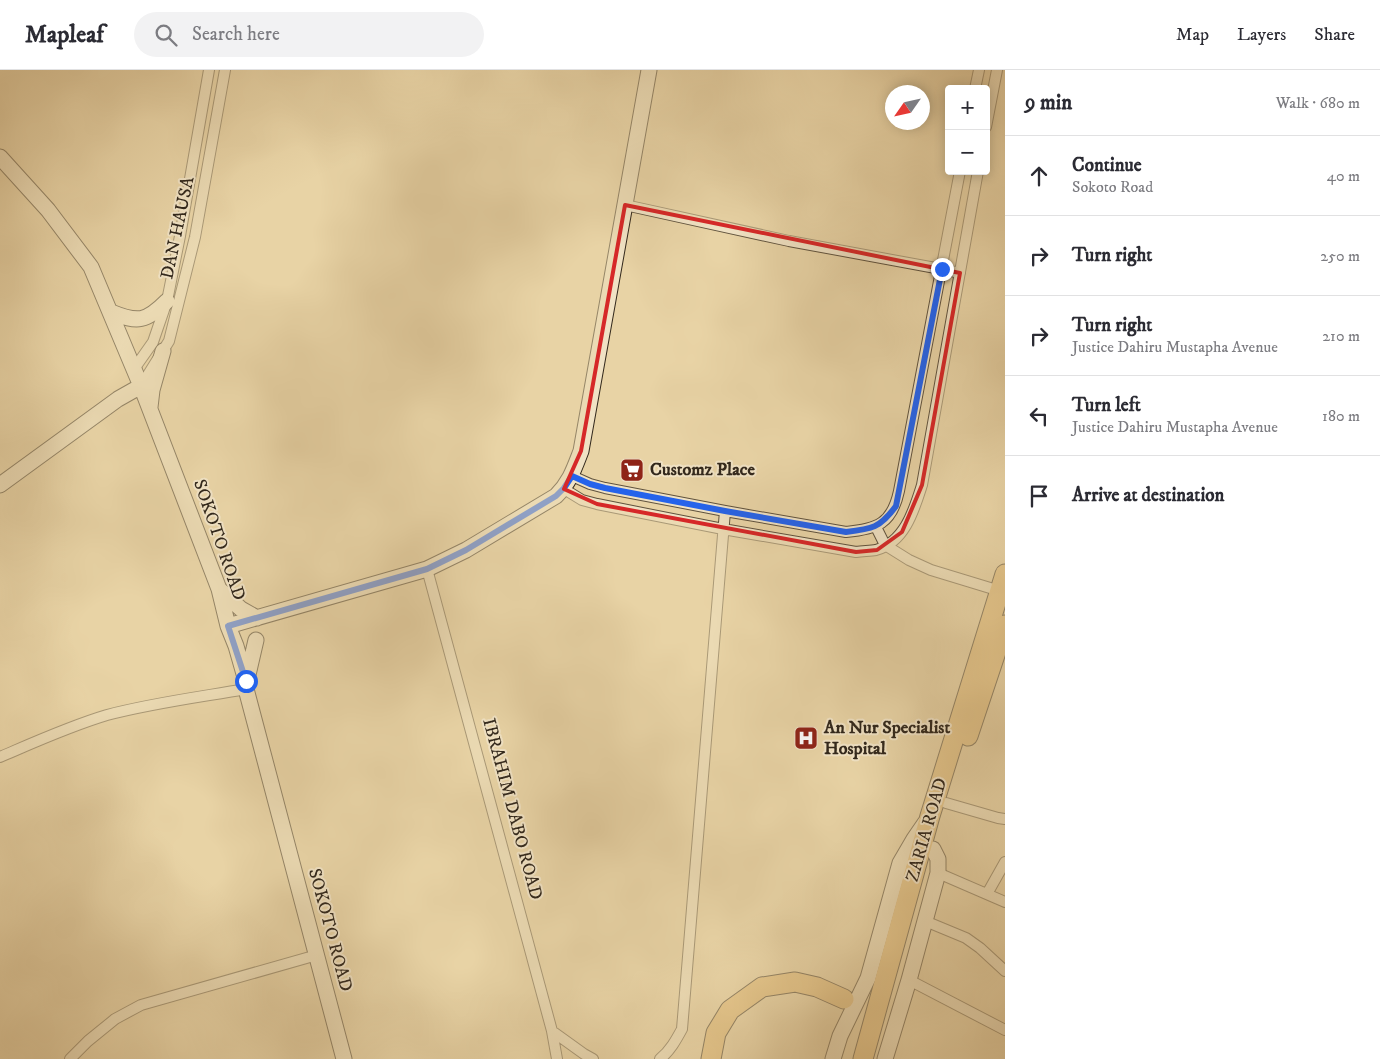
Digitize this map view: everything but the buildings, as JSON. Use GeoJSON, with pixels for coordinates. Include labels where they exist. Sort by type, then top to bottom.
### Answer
{"type":"FeatureCollection","features":[{"type":"Feature","properties":{"kind":"highway","name":"ZARIA ROAD"},"geometry":{"type":"LineString","coordinates":[[863,1059],[930,816],[1003,583]]}},
{"type":"Feature","properties":{"kind":"highway","name":"ZARIA ROAD"},"geometry":{"type":"LineString","coordinates":[[874,1059],[946,803],[1005,626]]}},
{"type":"Feature","properties":{"kind":"highway"},"geometry":{"type":"LineString","coordinates":[[710,1059],[716,1033],[730,1010],[762,987],[794,982],[817,988],[844,999]]}},
{"type":"Feature","properties":{"kind":"highway"},"geometry":{"type":"LineString","coordinates":[[859,1016],[871,1032]]}},
{"type":"Feature","properties":{"kind":"street","name":"DAN HAUSA"},"geometry":{"type":"LineString","coordinates":[[134,369],[153,342],[167,301],[209,70]]}},
{"type":"Feature","properties":{"kind":"street","name":"DAN HAUSA"},"geometry":{"type":"LineString","coordinates":[[141,386],[169,341],[195,237],[225,70]]}},
{"type":"Feature","properties":{"kind":"street"},"geometry":{"type":"LineString","coordinates":[[228,626],[427,569],[466,550],[556,496],[568,482],[580,451],[649,70]]}},
{"type":"Feature","properties":{"kind":"street"},"geometry":{"type":"LineString","coordinates":[[976,85],[979,70]]}},
{"type":"Feature","properties":{"kind":"street"},"geometry":{"type":"LineString","coordinates":[[990,107],[997,70]]}},
{"type":"Feature","properties":{"kind":"street","name":"SOKOTO ROAD"},"geometry":{"type":"LineString","coordinates":[[0,157],[48,210],[91,267],[150,408],[219,589],[344,1059]]}},
{"type":"Feature","properties":{"kind":"street"},"geometry":{"type":"LineString","coordinates":[[568,482],[590,484],[725,511],[846,532],[876,527],[888,517],[896,506],[898,499],[959,175]]}},
{"type":"Feature","properties":{"kind":"street"},"geometry":{"type":"LineString","coordinates":[[568,482],[582,500],[597,504],[723,529],[856,552],[877,550],[885,546],[902,532],[912,514],[922,485],[977,175]]}},
{"type":"Feature","properties":{"kind":"street"},"geometry":{"type":"LineString","coordinates":[[625,205],[789,241],[960,273]]}},
{"type":"Feature","properties":{"kind":"street"},"geometry":{"type":"LineString","coordinates":[[111,312],[138,320],[158,310],[167,301]]}},
{"type":"Feature","properties":{"kind":"street"},"geometry":{"type":"LineString","coordinates":[[150,408],[152,390],[163,351]]}},
{"type":"Feature","properties":{"kind":"street"},"geometry":{"type":"LineString","coordinates":[[118,399],[134,369]]}},
{"type":"Feature","properties":{"kind":"street"},"geometry":{"type":"LineString","coordinates":[[0,486],[118,399],[141,386]]}},
{"type":"Feature","properties":{"kind":"street"},"geometry":{"type":"LineString","coordinates":[[660,1059],[676,1041],[682,1029],[725,511]]}},
{"type":"Feature","properties":{"kind":"street"},"geometry":{"type":"LineString","coordinates":[[876,527],[885,546],[931,570],[1003,583]]}},
{"type":"Feature","properties":{"kind":"street","name":"IBRAHIM DABO ROAD"},"geometry":{"type":"LineString","coordinates":[[427,569],[552,1031],[557,1059]]}},
{"type":"Feature","properties":{"kind":"street"},"geometry":{"type":"LineString","coordinates":[[219,589],[241,609],[257,618]]}},
{"type":"Feature","properties":{"kind":"street"},"geometry":{"type":"LineString","coordinates":[[0,757],[106,715],[246,685],[256,640]]}},
{"type":"Feature","properties":{"kind":"street"},"geometry":{"type":"LineString","coordinates":[[946,803],[1005,819]]}},
{"type":"Feature","properties":{"kind":"street"},"geometry":{"type":"LineString","coordinates":[[833,1059],[840,1036],[868,978],[900,863],[930,816]]}},
{"type":"Feature","properties":{"kind":"street"},"geometry":{"type":"LineString","coordinates":[[886,1059],[938,873],[938,859],[933,849]]}},
{"type":"Feature","properties":{"kind":"street"},"geometry":{"type":"LineString","coordinates":[[987,894],[1005,862]]}},
{"type":"Feature","properties":{"kind":"street"},"geometry":{"type":"LineString","coordinates":[[938,873],[1005,902]]}},
{"type":"Feature","properties":{"kind":"street"},"geometry":{"type":"LineString","coordinates":[[925,921],[966,938],[1005,971]]}},
{"type":"Feature","properties":{"kind":"street"},"geometry":{"type":"LineString","coordinates":[[70,1059],[115,1019],[141,1004],[317,956]]}},
{"type":"Feature","properties":{"kind":"street"},"geometry":{"type":"LineString","coordinates":[[909,980],[1005,1030]]}},
{"type":"Feature","properties":{"kind":"street"},"geometry":{"type":"LineString","coordinates":[[552,1031],[593,1059]]}},
{"type":"Feature","properties":{"kind":"highlighted area"},"geometry":{"type":"Polygon","coordinates":[[[625,205],[960,273],[922,485],[902,532],[877,550],[856,552],[597,504],[564,489],[581,451],[625,205]]]}},
{"type":"Feature","properties":{"kind":"place","name":"Customz Place"},"geometry":{"type":"Point","coordinates":[632,470]}},
{"type":"Feature","properties":{"kind":"place","name":"An Nur Specialist Hospital"},"geometry":{"type":"Point","coordinates":[806,738]}},
{"type":"Feature","properties":{"kind":"route"},"geometry":{"type":"LineString","coordinates":[[246,681],[228,626],[427,569],[466,550],[556,496],[572,476],[605,488],[846,532],[876,527],[888,517],[896,506],[942,269]]}}]}
